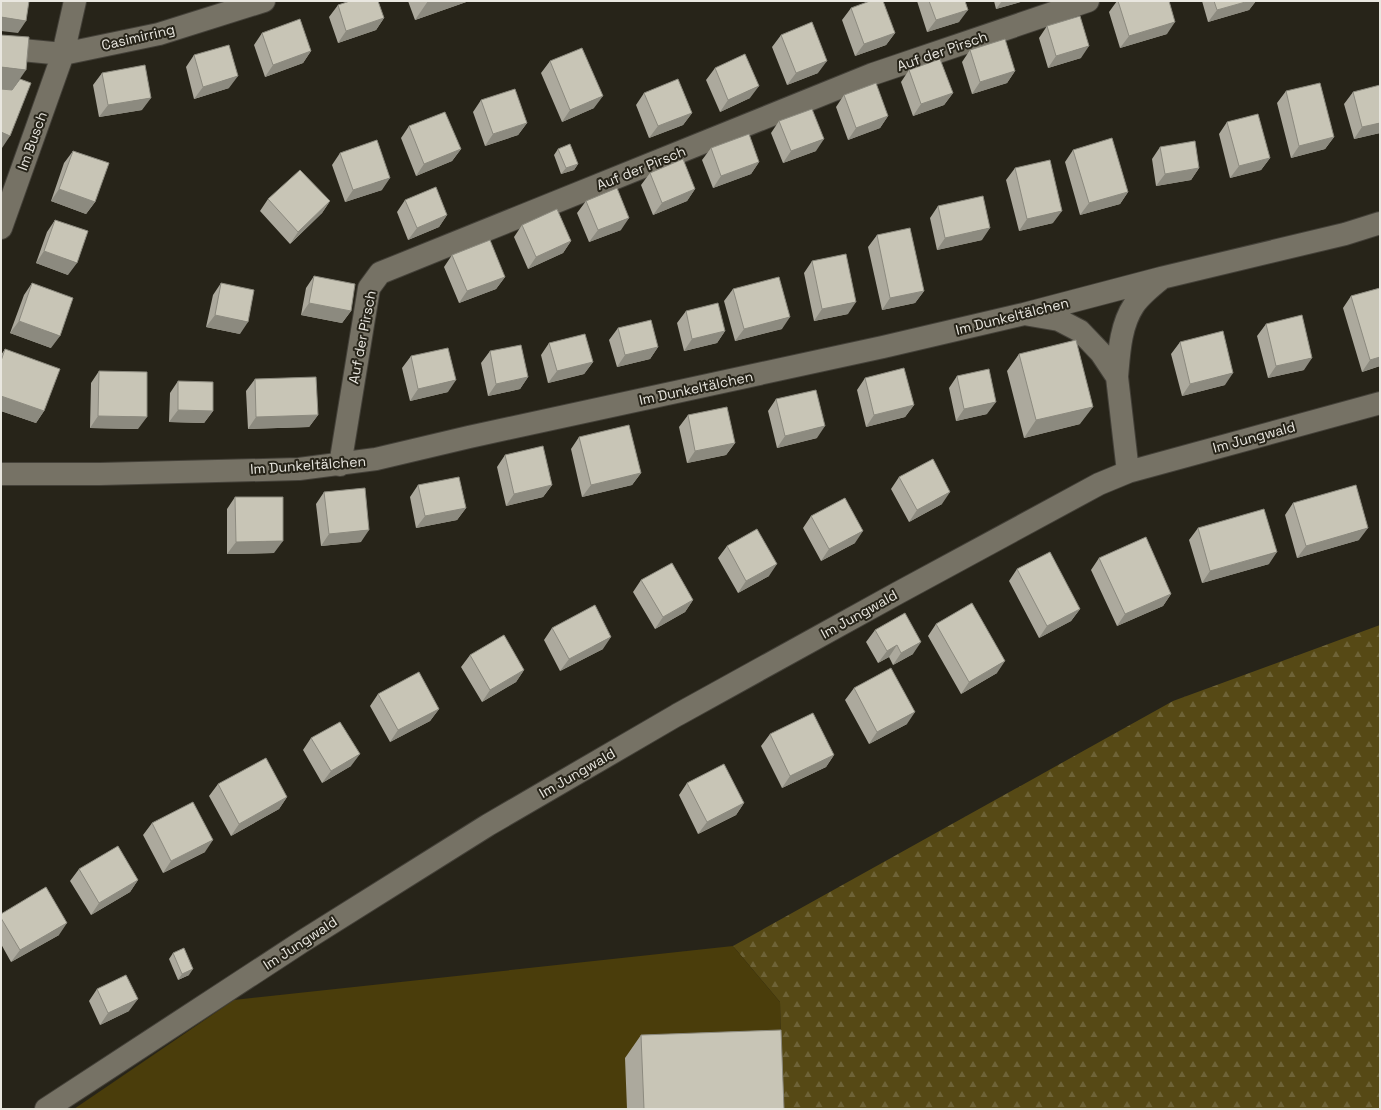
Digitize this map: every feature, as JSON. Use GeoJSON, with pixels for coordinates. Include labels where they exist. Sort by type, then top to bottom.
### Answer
{"type":"FeatureCollection","features":[{"type":"Feature","properties":{"kind":"street"},"geometry":{"type":"LineString","coordinates":[[63,54],[75,1]]}},
{"type":"Feature","properties":{"kind":"street","name":"Casimirring"},"geometry":{"type":"LineString","coordinates":[[1,48],[63,54],[159,34],[264,1]]}},
{"type":"Feature","properties":{"kind":"street","name":"Auf der Pirsch"},"geometry":{"type":"LineString","coordinates":[[340,465],[369,288],[380,274],[873,74],[1088,1]]}},
{"type":"Feature","properties":{"kind":"street","name":"Im Busch"},"geometry":{"type":"LineString","coordinates":[[1,228],[63,54]]}},
{"type":"Feature","properties":{"kind":"street","name":"Im Dunkeltälchen"},"geometry":{"type":"LineString","coordinates":[[1,474],[100,474],[299,469],[340,465],[376,459],[469,437],[883,347],[1024,314],[1161,278],[1345,234],[1380,223]]}},
{"type":"Feature","properties":{"kind":"street"},"geometry":{"type":"LineString","coordinates":[[1128,472],[1117,378],[1120,345],[1125,324],[1134,306],[1144,293],[1161,278]]}},
{"type":"Feature","properties":{"kind":"street"},"geometry":{"type":"LineString","coordinates":[[1024,314],[1059,320],[1080,331],[1101,352],[1117,378]]}},
{"type":"Feature","properties":{"kind":"street","name":"Im Jungwald"},"geometry":{"type":"LineString","coordinates":[[46,1109],[303,941],[488,825],[677,715],[1099,484],[1128,472],[1380,403]]}},
{"type":"Feature","properties":{"kind":"green space"},"geometry":{"type":"Polygon","coordinates":[[[1380,625],[1380,1109],[782,1109],[780,1002],[733,946],[1173,701],[1380,625]]]}},
{"type":"Feature","properties":{"kind":"shaded area"},"geometry":{"type":"Polygon","coordinates":[[[733,946],[780,1002],[782,1109],[74,1109],[234,1000],[733,946]]]}},
{"type":"Feature","properties":{"kind":"building"},"geometry":{"type":"Polygon","coordinates":[[[1,1],[29,1],[26,21],[1,17],[1,1]]]}},
{"type":"Feature","properties":{"kind":"building"},"geometry":{"type":"Polygon","coordinates":[[[350,1],[378,1],[384,18],[346,31],[338,5],[350,1]]]}},
{"type":"Feature","properties":{"kind":"building"},"geometry":{"type":"Polygon","coordinates":[[[870,1],[883,1],[895,33],[864,44],[851,8],[870,1]]]}},
{"type":"Feature","properties":{"kind":"building"},"geometry":{"type":"Polygon","coordinates":[[[929,1],[965,1],[968,10],[936,20],[929,1]]]}},
{"type":"Feature","properties":{"kind":"building"},"geometry":{"type":"Polygon","coordinates":[[[1118,1],[1169,1],[1175,22],[1129,36],[1118,1]]]}},
{"type":"Feature","properties":{"kind":"building"},"geometry":{"type":"Polygon","coordinates":[[[1214,1],[1249,1],[1217,10],[1214,1]]]}},
{"type":"Feature","properties":{"kind":"building"},"geometry":{"type":"Polygon","coordinates":[[[1080,16],[1089,46],[1056,56],[1047,26],[1080,16]]]}},
{"type":"Feature","properties":{"kind":"building"},"geometry":{"type":"Polygon","coordinates":[[[300,19],[311,51],[273,65],[262,33],[300,19]]]}},
{"type":"Feature","properties":{"kind":"building"},"geometry":{"type":"Polygon","coordinates":[[[812,22],[827,61],[796,73],[781,35],[812,22]]]}},
{"type":"Feature","properties":{"kind":"building"},"geometry":{"type":"Polygon","coordinates":[[[1,35],[29,37],[26,70],[1,67],[1,35]]]}},
{"type":"Feature","properties":{"kind":"building"},"geometry":{"type":"Polygon","coordinates":[[[1005,39],[1015,71],[980,82],[970,50],[1005,39]]]}},
{"type":"Feature","properties":{"kind":"building"},"geometry":{"type":"Polygon","coordinates":[[[229,45],[238,76],[203,87],[194,55],[229,45]]]}},
{"type":"Feature","properties":{"kind":"building"},"geometry":{"type":"Polygon","coordinates":[[[582,48],[603,96],[570,110],[550,61],[582,48]]]}},
{"type":"Feature","properties":{"kind":"building"},"geometry":{"type":"Polygon","coordinates":[[[745,54],[759,86],[728,100],[715,68],[745,54]]]}},
{"type":"Feature","properties":{"kind":"building"},"geometry":{"type":"Polygon","coordinates":[[[940,59],[953,93],[921,104],[909,70],[940,59]]]}},
{"type":"Feature","properties":{"kind":"building"},"geometry":{"type":"Polygon","coordinates":[[[145,65],[151,98],[108,105],[102,73],[145,65]]]}},
{"type":"Feature","properties":{"kind":"building"},"geometry":{"type":"Polygon","coordinates":[[[20,79],[31,83],[10,136],[1,132],[1,89],[12,90],[20,79]]]}},
{"type":"Feature","properties":{"kind":"building"},"geometry":{"type":"Polygon","coordinates":[[[678,79],[692,113],[658,126],[644,93],[678,79]]]}},
{"type":"Feature","properties":{"kind":"building"},"geometry":{"type":"Polygon","coordinates":[[[876,83],[888,116],[856,128],[844,95],[876,83]]]}},
{"type":"Feature","properties":{"kind":"building"},"geometry":{"type":"Polygon","coordinates":[[[1320,83],[1334,137],[1299,146],[1286,91],[1320,83]]]}},
{"type":"Feature","properties":{"kind":"building"},"geometry":{"type":"Polygon","coordinates":[[[1380,85],[1380,123],[1362,127],[1353,92],[1380,85]]]}},
{"type":"Feature","properties":{"kind":"building"},"geometry":{"type":"Polygon","coordinates":[[[515,89],[527,123],[493,134],[481,100],[515,89]]]}},
{"type":"Feature","properties":{"kind":"building"},"geometry":{"type":"Polygon","coordinates":[[[812,109],[824,139],[791,151],[779,121],[812,109]]]}},
{"type":"Feature","properties":{"kind":"building"},"geometry":{"type":"Polygon","coordinates":[[[445,112],[461,149],[424,164],[409,126],[445,112]]]}},
{"type":"Feature","properties":{"kind":"building"},"geometry":{"type":"Polygon","coordinates":[[[1258,114],[1270,158],[1239,166],[1227,122],[1258,114]]]}},
{"type":"Feature","properties":{"kind":"building"},"geometry":{"type":"Polygon","coordinates":[[[749,134],[759,162],[721,176],[711,148],[749,134]]]}},
{"type":"Feature","properties":{"kind":"building"},"geometry":{"type":"Polygon","coordinates":[[[1112,138],[1128,192],[1089,203],[1073,150],[1112,138]]]}},
{"type":"Feature","properties":{"kind":"building"},"geometry":{"type":"Polygon","coordinates":[[[377,140],[390,178],[353,190],[340,153],[377,140]]]}},
{"type":"Feature","properties":{"kind":"building"},"geometry":{"type":"Polygon","coordinates":[[[1195,141],[1199,168],[1165,174],[1160,147],[1195,141]]]}},
{"type":"Feature","properties":{"kind":"building"},"geometry":{"type":"Polygon","coordinates":[[[570,144],[578,164],[566,168],[558,149],[570,144]]]}},
{"type":"Feature","properties":{"kind":"building"},"geometry":{"type":"Polygon","coordinates":[[[73,151],[109,163],[95,202],[59,189],[73,151]]]}},
{"type":"Feature","properties":{"kind":"building"},"geometry":{"type":"Polygon","coordinates":[[[683,159],[695,189],[662,203],[650,173],[683,159]]]}},
{"type":"Feature","properties":{"kind":"building"},"geometry":{"type":"Polygon","coordinates":[[[1050,160],[1062,211],[1027,219],[1015,168],[1050,160]]]}},
{"type":"Feature","properties":{"kind":"building"},"geometry":{"type":"Polygon","coordinates":[[[300,170],[330,201],[298,232],[268,199],[300,170]]]}},
{"type":"Feature","properties":{"kind":"building"},"geometry":{"type":"Polygon","coordinates":[[[436,187],[447,215],[417,228],[405,200],[436,187]]]}},
{"type":"Feature","properties":{"kind":"building"},"geometry":{"type":"Polygon","coordinates":[[[617,188],[629,218],[598,230],[586,201],[617,188]]]}},
{"type":"Feature","properties":{"kind":"building"},"geometry":{"type":"Polygon","coordinates":[[[983,196],[990,228],[945,238],[938,206],[983,196]]]}},
{"type":"Feature","properties":{"kind":"building"},"geometry":{"type":"Polygon","coordinates":[[[557,209],[571,241],[536,257],[522,225],[557,209]]]}},
{"type":"Feature","properties":{"kind":"building"},"geometry":{"type":"Polygon","coordinates":[[[55,220],[88,231],[77,263],[44,251],[55,220]]]}},
{"type":"Feature","properties":{"kind":"building"},"geometry":{"type":"Polygon","coordinates":[[[910,228],[924,291],[890,298],[877,235],[910,228]]]}},
{"type":"Feature","properties":{"kind":"building"},"geometry":{"type":"Polygon","coordinates":[[[490,240],[505,277],[467,291],[452,255],[490,240]]]}},
{"type":"Feature","properties":{"kind":"building"},"geometry":{"type":"Polygon","coordinates":[[[846,254],[856,302],[822,309],[812,261],[846,254]]]}},
{"type":"Feature","properties":{"kind":"building"},"geometry":{"type":"Polygon","coordinates":[[[314,276],[355,284],[351,311],[309,303],[314,276]]]}},
{"type":"Feature","properties":{"kind":"building"},"geometry":{"type":"Polygon","coordinates":[[[779,277],[790,317],[744,329],[733,289],[779,277]]]}},
{"type":"Feature","properties":{"kind":"building"},"geometry":{"type":"Polygon","coordinates":[[[32,283],[73,298],[60,336],[19,321],[32,283]]]}},
{"type":"Feature","properties":{"kind":"building"},"geometry":{"type":"Polygon","coordinates":[[[221,283],[254,290],[248,322],[215,315],[221,283]]]}},
{"type":"Feature","properties":{"kind":"building"},"geometry":{"type":"Polygon","coordinates":[[[1380,288],[1380,357],[1370,360],[1351,296],[1380,288]]]}},
{"type":"Feature","properties":{"kind":"building"},"geometry":{"type":"Polygon","coordinates":[[[718,303],[725,331],[692,339],[686,311],[718,303]]]}},
{"type":"Feature","properties":{"kind":"building"},"geometry":{"type":"Polygon","coordinates":[[[1302,315],[1312,358],[1276,366],[1266,324],[1302,315]]]}},
{"type":"Feature","properties":{"kind":"building"},"geometry":{"type":"Polygon","coordinates":[[[651,320],[658,347],[625,355],[618,328],[651,320]]]}},
{"type":"Feature","properties":{"kind":"building"},"geometry":{"type":"Polygon","coordinates":[[[1223,331],[1233,373],[1190,384],[1180,342],[1223,331]]]}},
{"type":"Feature","properties":{"kind":"building"},"geometry":{"type":"Polygon","coordinates":[[[585,334],[593,362],[557,371],[549,343],[585,334]]]}},
{"type":"Feature","properties":{"kind":"building"},"geometry":{"type":"Polygon","coordinates":[[[1076,340],[1093,407],[1036,420],[1019,354],[1076,340]]]}},
{"type":"Feature","properties":{"kind":"building"},"geometry":{"type":"Polygon","coordinates":[[[521,345],[528,377],[496,384],[490,351],[521,345]]]}},
{"type":"Feature","properties":{"kind":"building"},"geometry":{"type":"Polygon","coordinates":[[[448,348],[456,380],[418,389],[411,356],[448,348]]]}},
{"type":"Feature","properties":{"kind":"building"},"geometry":{"type":"Polygon","coordinates":[[[5,349],[60,369],[44,411],[1,396],[1,361],[5,349]]]}},
{"type":"Feature","properties":{"kind":"building"},"geometry":{"type":"Polygon","coordinates":[[[904,368],[914,405],[874,415],[865,378],[904,368]]]}},
{"type":"Feature","properties":{"kind":"building"},"geometry":{"type":"Polygon","coordinates":[[[989,369],[996,402],[964,409],[957,376],[989,369]]]}},
{"type":"Feature","properties":{"kind":"building"},"geometry":{"type":"Polygon","coordinates":[[[99,371],[147,372],[147,417],[98,416],[99,371]]]}},
{"type":"Feature","properties":{"kind":"building"},"geometry":{"type":"Polygon","coordinates":[[[316,377],[318,415],[256,417],[255,379],[316,377]]]}},
{"type":"Feature","properties":{"kind":"building"},"geometry":{"type":"Polygon","coordinates":[[[178,381],[213,382],[213,411],[178,410],[178,381]]]}},
{"type":"Feature","properties":{"kind":"building"},"geometry":{"type":"Polygon","coordinates":[[[816,390],[825,426],[785,436],[776,399],[816,390]]]}},
{"type":"Feature","properties":{"kind":"building"},"geometry":{"type":"Polygon","coordinates":[[[727,407],[735,443],[695,451],[688,415],[727,407]]]}},
{"type":"Feature","properties":{"kind":"building"},"geometry":{"type":"Polygon","coordinates":[[[629,425],[641,473],[591,485],[579,437],[629,425]]]}},
{"type":"Feature","properties":{"kind":"building"},"geometry":{"type":"Polygon","coordinates":[[[543,446],[552,485],[514,494],[505,455],[543,446]]]}},
{"type":"Feature","properties":{"kind":"building"},"geometry":{"type":"Polygon","coordinates":[[[933,459],[950,492],[917,510],[899,477],[933,459]]]}},
{"type":"Feature","properties":{"kind":"building"},"geometry":{"type":"Polygon","coordinates":[[[459,477],[466,508],[425,516],[418,485],[459,477]]]}},
{"type":"Feature","properties":{"kind":"building"},"geometry":{"type":"Polygon","coordinates":[[[1356,485],[1368,528],[1306,546],[1293,503],[1356,485]]]}},
{"type":"Feature","properties":{"kind":"building"},"geometry":{"type":"Polygon","coordinates":[[[365,488],[369,530],[329,534],[324,492],[365,488]]]}},
{"type":"Feature","properties":{"kind":"building"},"geometry":{"type":"Polygon","coordinates":[[[235,497],[283,497],[283,541],[236,542],[235,497]]]}},
{"type":"Feature","properties":{"kind":"building"},"geometry":{"type":"Polygon","coordinates":[[[845,498],[863,531],[829,549],[811,516],[845,498]]]}},
{"type":"Feature","properties":{"kind":"building"},"geometry":{"type":"Polygon","coordinates":[[[1264,509],[1277,552],[1210,571],[1198,528],[1264,509]]]}},
{"type":"Feature","properties":{"kind":"building"},"geometry":{"type":"Polygon","coordinates":[[[757,529],[777,564],[746,581],[727,546],[757,529]]]}},
{"type":"Feature","properties":{"kind":"building"},"geometry":{"type":"Polygon","coordinates":[[[1146,537],[1171,594],[1125,614],[1099,558],[1146,537]]]}},
{"type":"Feature","properties":{"kind":"building"},"geometry":{"type":"Polygon","coordinates":[[[1050,552],[1080,609],[1047,626],[1017,569],[1050,552]]]}},
{"type":"Feature","properties":{"kind":"building"},"geometry":{"type":"Polygon","coordinates":[[[672,563],[693,600],[663,617],[641,580],[672,563]]]}},
{"type":"Feature","properties":{"kind":"building"},"geometry":{"type":"Polygon","coordinates":[[[972,603],[1005,661],[969,682],[936,624],[972,603]]]}},
{"type":"Feature","properties":{"kind":"building"},"geometry":{"type":"Polygon","coordinates":[[[595,605],[611,637],[569,659],[552,628],[595,605]]]}},
{"type":"Feature","properties":{"kind":"building"},"geometry":{"type":"Polygon","coordinates":[[[905,613],[921,642],[901,653],[897,645],[887,651],[875,630],[905,613]]]}},
{"type":"Feature","properties":{"kind":"building"},"geometry":{"type":"Polygon","coordinates":[[[504,635],[524,670],[490,690],[470,655],[504,635]]]}},
{"type":"Feature","properties":{"kind":"building"},"geometry":{"type":"Polygon","coordinates":[[[891,668],[915,712],[877,732],[854,688],[891,668]]]}},
{"type":"Feature","properties":{"kind":"building"},"geometry":{"type":"Polygon","coordinates":[[[419,672],[439,709],[398,730],[378,694],[419,672]]]}},
{"type":"Feature","properties":{"kind":"building"},"geometry":{"type":"Polygon","coordinates":[[[813,713],[834,755],[790,776],[770,734],[813,713]]]}},
{"type":"Feature","properties":{"kind":"building"},"geometry":{"type":"Polygon","coordinates":[[[340,722],[360,754],[331,771],[311,738],[340,722]]]}},
{"type":"Feature","properties":{"kind":"building"},"geometry":{"type":"Polygon","coordinates":[[[266,758],[287,797],[239,824],[218,784],[266,758]]]}},
{"type":"Feature","properties":{"kind":"building"},"geometry":{"type":"Polygon","coordinates":[[[724,764],[744,803],[707,822],[687,783],[724,764]]]}},
{"type":"Feature","properties":{"kind":"building"},"geometry":{"type":"Polygon","coordinates":[[[193,802],[213,840],[171,861],[152,823],[193,802]]]}},
{"type":"Feature","properties":{"kind":"building"},"geometry":{"type":"Polygon","coordinates":[[[118,846],[138,880],[99,903],[79,869],[118,846]]]}},
{"type":"Feature","properties":{"kind":"building"},"geometry":{"type":"Polygon","coordinates":[[[46,887],[67,923],[20,950],[1,918],[1,914],[46,887]]]}},
{"type":"Feature","properties":{"kind":"building"},"geometry":{"type":"Polygon","coordinates":[[[184,948],[193,969],[182,974],[173,953],[184,948]]]}},
{"type":"Feature","properties":{"kind":"building"},"geometry":{"type":"Polygon","coordinates":[[[126,975],[138,999],[108,1013],[97,989],[126,975]]]}},
{"type":"Feature","properties":{"kind":"building"},"geometry":{"type":"Polygon","coordinates":[[[781,1030],[784,1109],[644,1109],[641,1035],[781,1030]]]}}]}
